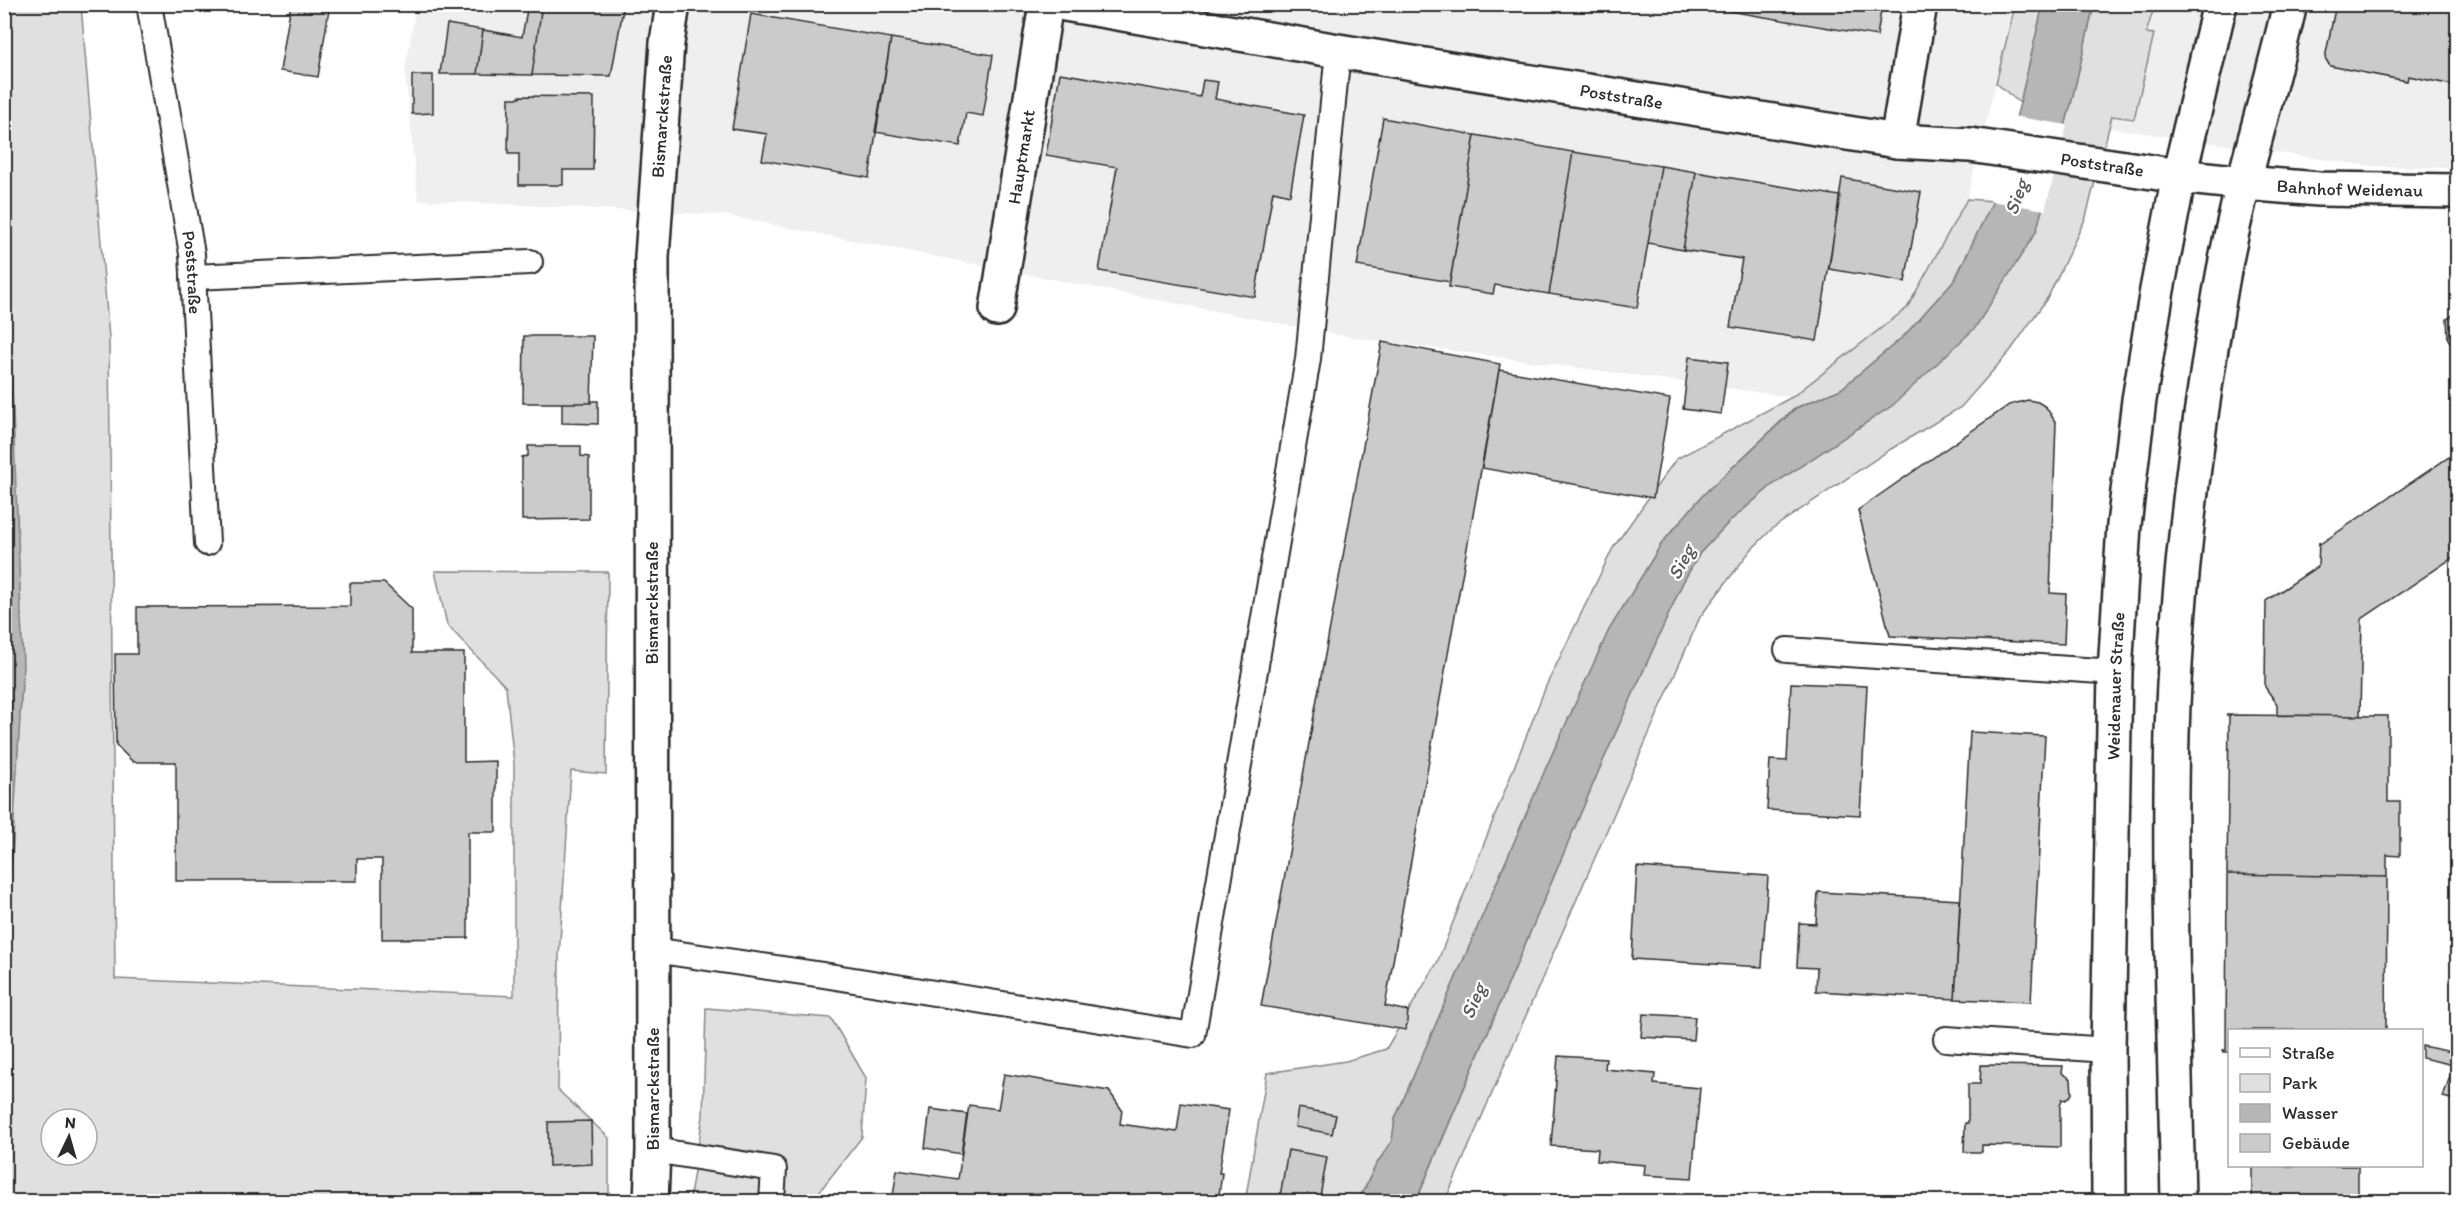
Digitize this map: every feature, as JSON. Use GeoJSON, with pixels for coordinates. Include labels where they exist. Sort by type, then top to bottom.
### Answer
{"type":"FeatureCollection","features":[{"type":"Feature","properties":{"kind":"street","name":"Bismarckstraße"},"geometry":{"type":"LineString","coordinates":[[651,1202],[653,1150],[652,257],[667,43],[673,4]]}},
{"type":"Feature","properties":{"kind":"street","name":"Hauptmarkt"},"geometry":{"type":"LineString","coordinates":[[997,309],[1046,4]]}},
{"type":"Feature","properties":{"kind":"street","name":"Poststraße"},"geometry":{"type":"LineString","coordinates":[[1065,4],[1152,12],[1338,51],[1897,141],[1970,145],[2179,176]]}},
{"type":"Feature","properties":{"kind":"street"},"geometry":{"type":"LineString","coordinates":[[1897,141],[1920,4]]}},
{"type":"Feature","properties":{"kind":"street","name":"Weidenauer Straße"},"geometry":{"type":"LineString","coordinates":[[2109,1202],[2108,1050],[2115,672],[2124,525],[2139,400],[2179,176],[2220,4]]}},
{"type":"Feature","properties":{"kind":"street"},"geometry":{"type":"LineString","coordinates":[[2178,1202],[2170,825],[2172,730],[2181,595],[2194,473],[2229,241],[2273,79],[2290,4]]}},
{"type":"Feature","properties":{"kind":"street"},"geometry":{"type":"LineString","coordinates":[[2179,176],[2244,183]]}},
{"type":"Feature","properties":{"kind":"street","name":"Bahnhof Weidenau"},"geometry":{"type":"LineString","coordinates":[[2244,183],[2319,189],[2457,191]]}},
{"type":"Feature","properties":{"kind":"lane","name":"Poststraße"},"geometry":{"type":"LineString","coordinates":[[149,4],[192,254],[207,543]]}},
{"type":"Feature","properties":{"kind":"lane"},"geometry":{"type":"LineString","coordinates":[[653,950],[1193,1035],[1308,359],[1338,51]]}},
{"type":"Feature","properties":{"kind":"lane"},"geometry":{"type":"LineString","coordinates":[[193,277],[530,261]]}},
{"type":"Feature","properties":{"kind":"lane"},"geometry":{"type":"LineString","coordinates":[[1787,650],[2115,672]]}},
{"type":"Feature","properties":{"kind":"lane"},"geometry":{"type":"LineString","coordinates":[[1946,1039],[2108,1050]]}},
{"type":"Feature","properties":{"kind":"lane"},"geometry":{"type":"LineString","coordinates":[[653,1150],[774,1168],[772,1202]]}},
{"type":"Feature","properties":{"kind":"shaded area"},"geometry":{"type":"Polygon","coordinates":[[[416,5],[2015,5],[1967,199],[1907,308],[1792,397],[1338,335],[723,215],[418,200],[405,72],[416,5]]]}},
{"type":"Feature","properties":{"kind":"shaded area"},"geometry":{"type":"Polygon","coordinates":[[[2133,5],[2457,5],[2457,168],[2369,166],[2110,128],[2133,5]]]}},
{"type":"Feature","properties":{"kind":"green space"},"geometry":{"type":"Polygon","coordinates":[[[5,5],[81,5],[109,338],[115,979],[514,996],[514,764],[506,687],[447,625],[435,571],[608,572],[606,774],[571,771],[559,957],[558,1090],[609,1138],[609,1201],[5,1202],[5,5]]]}},
{"type":"Feature","properties":{"kind":"green space"},"geometry":{"type":"Polygon","coordinates":[[[2015,5],[2043,5],[2020,103],[1996,83],[2015,5]]]}},
{"type":"Feature","properties":{"kind":"green space"},"geometry":{"type":"Polygon","coordinates":[[[2094,5],[2159,5],[2157,12],[2153,11],[2146,33],[2154,34],[2134,119],[2112,116],[2086,217],[2048,297],[2011,350],[1961,407],[1891,449],[1773,528],[1750,551],[1700,617],[1445,1201],[1416,1202],[1599,770],[1683,582],[1700,553],[1730,521],[1771,486],[1893,405],[2036,232],[2071,104],[2094,5]]]}},
{"type":"Feature","properties":{"kind":"green space"},"geometry":{"type":"Polygon","coordinates":[[[1967,199],[1993,201],[1955,279],[1904,336],[1841,389],[1795,408],[1703,495],[1662,543],[1609,630],[1549,761],[1395,1119],[1392,1141],[1376,1165],[1358,1201],[1245,1202],[1267,1073],[1346,1061],[1386,1049],[1437,963],[1546,686],[1613,548],[1676,459],[1792,397],[1907,308],[1967,199]]]}},
{"type":"Feature","properties":{"kind":"green space"},"geometry":{"type":"Polygon","coordinates":[[[706,1008],[831,1018],[866,1078],[862,1137],[812,1201],[689,1202],[703,1116],[706,1008]]]}},
{"type":"Feature","properties":{"kind":"water","name":"Sieg"},"geometry":{"type":"Polygon","coordinates":[[[2043,5],[2094,5],[2071,104],[2036,232],[1975,328],[1893,405],[1771,486],[1730,521],[1700,553],[1683,582],[1599,770],[1416,1201],[1358,1202],[1376,1165],[1392,1141],[1395,1119],[1549,761],[1609,630],[1662,543],[1703,495],[1796,408],[1841,389],[1904,336],[1955,279],[1993,201],[2020,103],[2043,5]]]}},
{"type":"Feature","properties":{"kind":"water"},"geometry":{"type":"Polygon","coordinates":[[[4,187],[23,665],[5,937],[4,187]]]}},
{"type":"Feature","properties":{"kind":"pier"},"geometry":{"type":"Polygon","coordinates":[[[2013,116],[2067,125],[2045,210],[1990,201],[2013,116]]]}},
{"type":"Feature","properties":{"kind":"building"},"geometry":{"type":"Polygon","coordinates":[[[291,4],[330,4],[318,77],[280,71],[291,4]]]}},
{"type":"Feature","properties":{"kind":"building"},"geometry":{"type":"Polygon","coordinates":[[[528,4],[542,4],[532,75],[477,74],[483,30],[522,37],[528,4]]]}},
{"type":"Feature","properties":{"kind":"building"},"geometry":{"type":"Polygon","coordinates":[[[542,4],[624,4],[611,76],[532,75],[542,4]]]}},
{"type":"Feature","properties":{"kind":"building"},"geometry":{"type":"Polygon","coordinates":[[[1687,4],[1882,4],[1877,36],[1687,4]]]}},
{"type":"Feature","properties":{"kind":"building"},"geometry":{"type":"Polygon","coordinates":[[[2336,4],[2458,4],[2458,86],[2408,76],[2407,81],[2330,66],[2325,58],[2336,4]]]}},
{"type":"Feature","properties":{"kind":"building"},"geometry":{"type":"Polygon","coordinates":[[[751,14],[891,38],[869,178],[762,160],[767,134],[732,129],[751,14]]]}},
{"type":"Feature","properties":{"kind":"building"},"geometry":{"type":"Polygon","coordinates":[[[447,24],[483,30],[477,74],[440,74],[447,24]]]}},
{"type":"Feature","properties":{"kind":"building"},"geometry":{"type":"Polygon","coordinates":[[[891,38],[993,55],[983,116],[966,113],[960,146],[875,132],[891,38]]]}},
{"type":"Feature","properties":{"kind":"building"},"geometry":{"type":"Polygon","coordinates":[[[1060,73],[1200,97],[1203,80],[1218,82],[1215,99],[1304,115],[1290,195],[1273,191],[1255,297],[1099,271],[1117,167],[1046,155],[1060,73]]]}},
{"type":"Feature","properties":{"kind":"building"},"geometry":{"type":"Polygon","coordinates":[[[412,75],[433,75],[433,113],[412,114],[412,75]]]}},
{"type":"Feature","properties":{"kind":"building"},"geometry":{"type":"Polygon","coordinates":[[[520,96],[594,97],[593,170],[563,170],[563,185],[519,185],[519,154],[508,154],[509,98],[520,98],[520,96]]]}},
{"type":"Feature","properties":{"kind":"building"},"geometry":{"type":"Polygon","coordinates":[[[1383,118],[1475,135],[1450,282],[1357,266],[1383,118]]]}},
{"type":"Feature","properties":{"kind":"building"},"geometry":{"type":"Polygon","coordinates":[[[1475,135],[1573,152],[1549,294],[1495,285],[1493,294],[1449,287],[1475,135]]]}},
{"type":"Feature","properties":{"kind":"building"},"geometry":{"type":"Polygon","coordinates":[[[1573,152],[1661,166],[1637,308],[1549,294],[1573,152]]]}},
{"type":"Feature","properties":{"kind":"building"},"geometry":{"type":"Polygon","coordinates":[[[1661,166],[1696,172],[1683,250],[1648,243],[1661,166]]]}},
{"type":"Feature","properties":{"kind":"building"},"geometry":{"type":"Polygon","coordinates":[[[1696,172],[1840,196],[1817,341],[1730,327],[1742,259],[1683,250],[1696,172]]]}},
{"type":"Feature","properties":{"kind":"building"},"geometry":{"type":"Polygon","coordinates":[[[1842,178],[1921,192],[1905,282],[1829,269],[1842,178]]]}},
{"type":"Feature","properties":{"kind":"building"},"geometry":{"type":"Polygon","coordinates":[[[2458,312],[2458,354],[2448,339],[2447,319],[2458,312]]]}},
{"type":"Feature","properties":{"kind":"building"},"geometry":{"type":"Polygon","coordinates":[[[524,336],[593,336],[591,403],[523,403],[524,336]]]}},
{"type":"Feature","properties":{"kind":"building"},"geometry":{"type":"Polygon","coordinates":[[[1382,342],[1500,364],[1385,1006],[1408,1011],[1406,1030],[1261,1006],[1382,342]]]}},
{"type":"Feature","properties":{"kind":"building"},"geometry":{"type":"Polygon","coordinates":[[[1689,357],[1728,362],[1721,414],[1683,409],[1689,357]]]}},
{"type":"Feature","properties":{"kind":"building"},"geometry":{"type":"Polygon","coordinates":[[[1499,370],[1670,399],[1653,498],[1482,468],[1499,370]]]}},
{"type":"Feature","properties":{"kind":"building"},"geometry":{"type":"Polygon","coordinates":[[[2028,400],[2046,407],[2056,423],[2050,593],[2066,594],[2064,644],[1890,636],[1858,510],[2009,405],[2028,400]]]}},
{"type":"Feature","properties":{"kind":"building"},"geometry":{"type":"Polygon","coordinates":[[[591,401],[598,401],[598,424],[562,423],[562,403],[591,403],[591,401]]]}},
{"type":"Feature","properties":{"kind":"building"},"geometry":{"type":"Polygon","coordinates":[[[528,446],[581,446],[581,456],[589,457],[589,519],[522,520],[522,457],[528,456],[528,446]]]}},
{"type":"Feature","properties":{"kind":"building"},"geometry":{"type":"Polygon","coordinates":[[[2458,451],[2458,554],[2362,619],[2360,716],[2277,715],[2277,704],[2265,687],[2266,601],[2318,566],[2319,542],[2320,544],[2458,451]]]}},
{"type":"Feature","properties":{"kind":"building"},"geometry":{"type":"Polygon","coordinates":[[[350,583],[384,583],[412,609],[412,653],[464,653],[464,762],[496,761],[496,832],[468,832],[468,938],[382,939],[382,859],[357,859],[357,881],[176,881],[176,762],[133,762],[116,745],[115,654],[137,654],[137,607],[350,606],[350,583]]]}},
{"type":"Feature","properties":{"kind":"building"},"geometry":{"type":"Polygon","coordinates":[[[1791,683],[1867,686],[1860,815],[1767,810],[1770,760],[1787,761],[1791,683]]]}},
{"type":"Feature","properties":{"kind":"building"},"geometry":{"type":"Polygon","coordinates":[[[2226,715],[2388,716],[2388,802],[2400,802],[2400,856],[2387,855],[2387,877],[2227,874],[2229,716],[2226,715]]]}},
{"type":"Feature","properties":{"kind":"building"},"geometry":{"type":"Polygon","coordinates":[[[1970,732],[2045,736],[2031,1002],[1955,999],[1970,732]]]}},
{"type":"Feature","properties":{"kind":"building"},"geometry":{"type":"Polygon","coordinates":[[[1637,867],[1768,876],[1762,967],[1632,959],[1637,867]]]}},
{"type":"Feature","properties":{"kind":"building"},"geometry":{"type":"Polygon","coordinates":[[[2227,874],[2387,877],[2386,1029],[2228,1029],[2228,1052],[2223,1050],[2226,1050],[2227,874]]]}},
{"type":"Feature","properties":{"kind":"building"},"geometry":{"type":"Polygon","coordinates":[[[1818,892],[1960,900],[1955,999],[1816,991],[1817,968],[1797,967],[1799,923],[1816,924],[1818,892]]]}},
{"type":"Feature","properties":{"kind":"building"},"geometry":{"type":"Polygon","coordinates":[[[1643,1014],[1695,1017],[1693,1040],[1641,1037],[1643,1014]]]}},
{"type":"Feature","properties":{"kind":"building"},"geometry":{"type":"Polygon","coordinates":[[[2423,1046],[2457,1053],[2454,1065],[2423,1058],[2423,1046]]]}},
{"type":"Feature","properties":{"kind":"building"},"geometry":{"type":"Polygon","coordinates":[[[2458,1052],[2458,1101],[2443,1097],[2458,1052]]]}},
{"type":"Feature","properties":{"kind":"building"},"geometry":{"type":"Polygon","coordinates":[[[1558,1056],[1606,1059],[1605,1069],[1655,1074],[1654,1084],[1700,1088],[1692,1178],[1644,1175],[1645,1165],[1597,1161],[1598,1149],[1551,1146],[1558,1056]]]}},
{"type":"Feature","properties":{"kind":"building"},"geometry":{"type":"Polygon","coordinates":[[[1981,1065],[2063,1066],[2062,1073],[2071,1079],[2072,1094],[2066,1100],[2062,1099],[2060,1106],[2060,1147],[1982,1145],[1982,1152],[1964,1152],[1965,1123],[1968,1123],[1968,1084],[1980,1084],[1981,1065]]]}},
{"type":"Feature","properties":{"kind":"building"},"geometry":{"type":"Polygon","coordinates":[[[1004,1074],[1109,1091],[1122,1110],[1120,1124],[1177,1132],[1181,1103],[1229,1110],[1219,1173],[1222,1173],[1218,1202],[892,1202],[897,1170],[958,1179],[969,1105],[998,1109],[1004,1074]]]}},
{"type":"Feature","properties":{"kind":"building"},"geometry":{"type":"Polygon","coordinates":[[[1298,1108],[1336,1115],[1332,1134],[1295,1127],[1298,1108]]]}},
{"type":"Feature","properties":{"kind":"building"},"geometry":{"type":"Polygon","coordinates":[[[930,1109],[967,1114],[961,1154],[925,1148],[930,1109]]]}},
{"type":"Feature","properties":{"kind":"building"},"geometry":{"type":"Polygon","coordinates":[[[591,1121],[592,1164],[549,1166],[548,1122],[591,1121]]]}},
{"type":"Feature","properties":{"kind":"building"},"geometry":{"type":"Polygon","coordinates":[[[1288,1150],[1327,1157],[1319,1202],[1279,1202],[1288,1150]]]}},
{"type":"Feature","properties":{"kind":"building"},"geometry":{"type":"Polygon","coordinates":[[[2252,1167],[2358,1167],[2358,1202],[2252,1202],[2252,1167]]]}}]}
